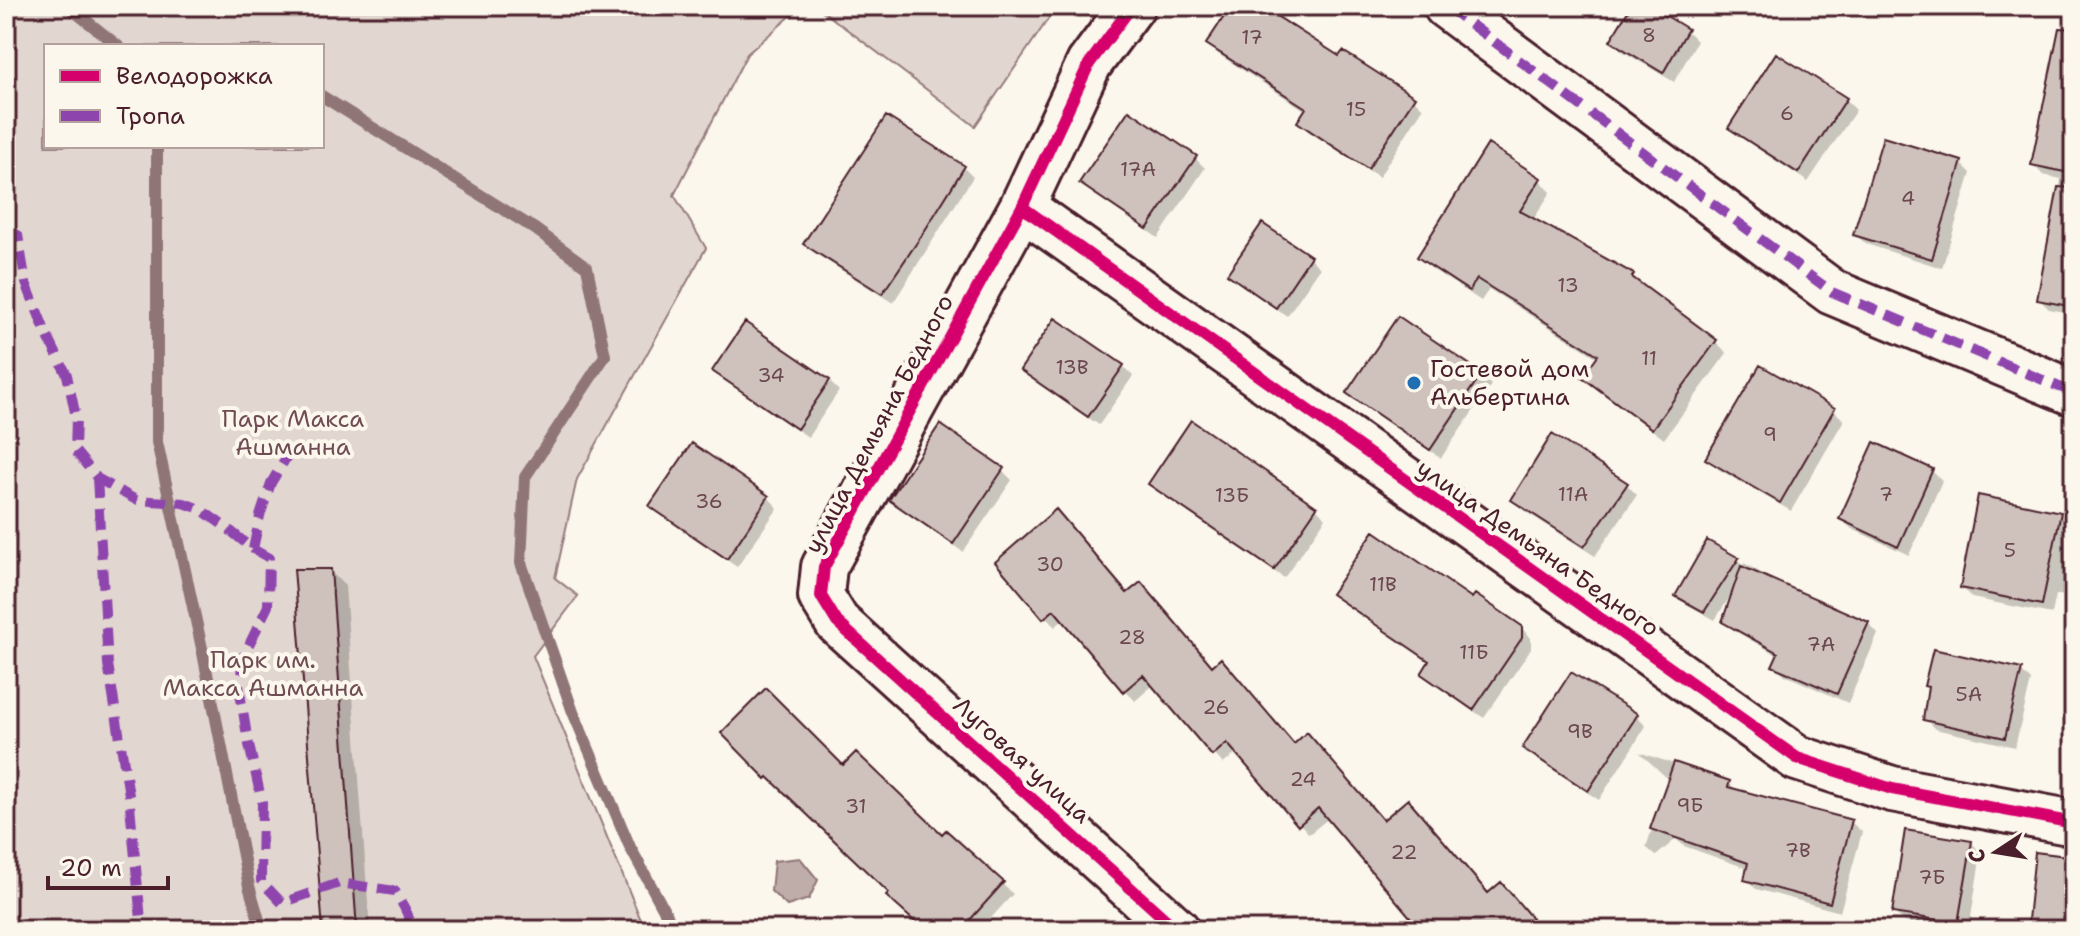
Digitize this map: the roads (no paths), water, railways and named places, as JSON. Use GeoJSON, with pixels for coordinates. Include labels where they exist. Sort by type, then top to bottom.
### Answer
{"type":"FeatureCollection","features":[{"type":"Feature","properties":{"kind":"street","name":"улица Демьяна Бедного"},"geometry":{"type":"LineString","coordinates":[[837,622],[821,596],[824,567],[1022,207],[1089,64],[1132,6]]}},
{"type":"Feature","properties":{"kind":"street"},"geometry":{"type":"LineString","coordinates":[[1446,6],[1832,292],[2074,393]]}},
{"type":"Feature","properties":{"kind":"street","name":"улица Демьяна Бедного"},"geometry":{"type":"LineString","coordinates":[[1022,207],[1797,758],[1892,789],[2074,823]]}},
{"type":"Feature","properties":{"kind":"street","name":"Луговая улица"},"geometry":{"type":"LineString","coordinates":[[837,622],[1177,930]]}},
{"type":"Feature","properties":{"kind":"waterway"},"geometry":{"type":"LineString","coordinates":[[68,6],[116,44]]}},
{"type":"Feature","properties":{"kind":"waterway"},"geometry":{"type":"LineString","coordinates":[[324,97],[535,229],[587,267],[605,356],[525,477],[521,563],[573,712],[630,847],[675,930]]}},
{"type":"Feature","properties":{"kind":"waterway"},"geometry":{"type":"LineString","coordinates":[[157,148],[157,442],[249,886],[262,930]]}},
{"type":"Feature","properties":{"kind":"place","name":"Гостевой дом Альбертина"},"geometry":{"type":"Point","coordinates":[1414,383]}},
{"type":"Feature","properties":{"kind":"park label","name":"Парк Макса Ашманна"},"geometry":{"type":"Point","coordinates":[293,433]}},
{"type":"Feature","properties":{"kind":"park label","name":"Парк им. Макса Ашманна"},"geometry":{"type":"Point","coordinates":[263,674]}}]}
